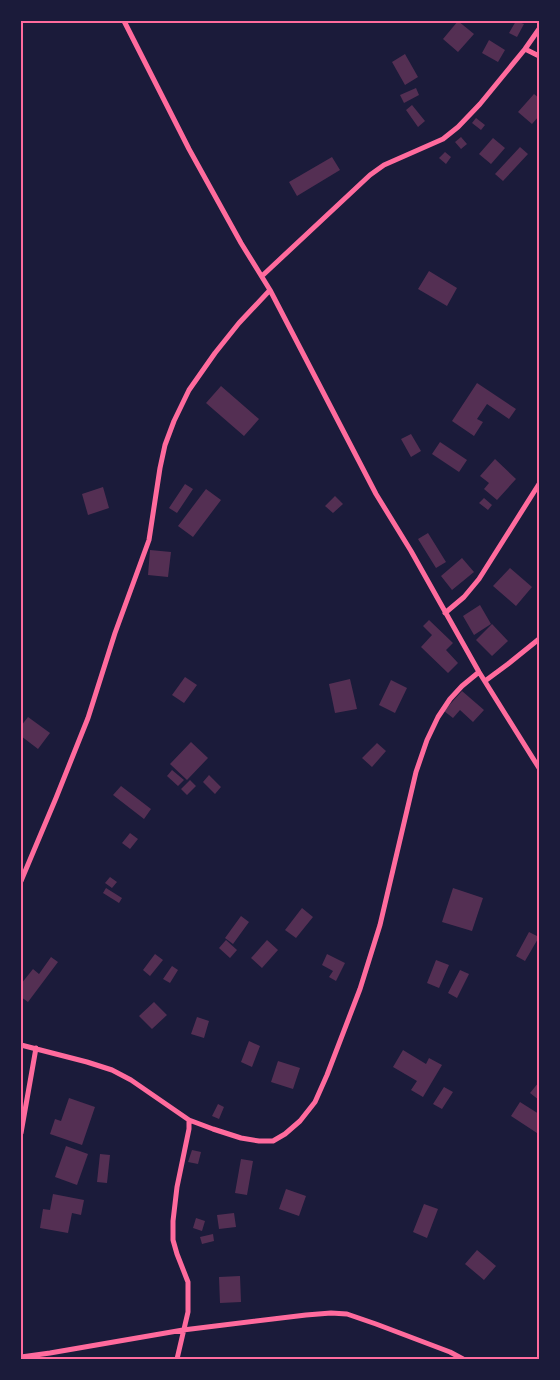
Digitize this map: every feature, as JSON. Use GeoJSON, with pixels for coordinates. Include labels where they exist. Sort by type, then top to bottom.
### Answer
{"type":"FeatureCollection","features":[{"type":"Feature","properties":{"kind":"street"},"geometry":{"type":"LineString","coordinates":[[124,21],[189,149],[240,242],[270,290],[376,494],[412,551],[479,672],[539,768]]}},
{"type":"Feature","properties":{"kind":"street"},"geometry":{"type":"LineString","coordinates":[[262,276],[384,164],[443,139],[458,127],[525,50],[539,29]]}},
{"type":"Feature","properties":{"kind":"street"},"geometry":{"type":"LineString","coordinates":[[525,50],[539,56]]}},
{"type":"Feature","properties":{"kind":"street"},"geometry":{"type":"LineString","coordinates":[[21,880],[88,718],[115,633],[149,540],[160,468],[174,421],[189,390],[214,353],[270,290]]}},
{"type":"Feature","properties":{"kind":"street"},"geometry":{"type":"LineString","coordinates":[[446,613],[464,597],[479,579],[539,484]]}},
{"type":"Feature","properties":{"kind":"street"},"geometry":{"type":"LineString","coordinates":[[485,681],[539,639]]}},
{"type":"Feature","properties":{"kind":"street"},"geometry":{"type":"LineString","coordinates":[[21,1045],[112,1070],[131,1080],[189,1120],[213,1129],[241,1138],[259,1141],[273,1141],[285,1134],[300,1121],[315,1102],[363,980],[380,925],[416,772],[427,740],[438,717],[450,700],[462,686],[479,672]]}},
{"type":"Feature","properties":{"kind":"street"},"geometry":{"type":"LineString","coordinates":[[21,1133],[36,1048]]}},
{"type":"Feature","properties":{"kind":"street"},"geometry":{"type":"LineString","coordinates":[[177,1359],[188,1312],[188,1282],[173,1240],[172,1221],[189,1120]]}},
{"type":"Feature","properties":{"kind":"street"},"geometry":{"type":"LineString","coordinates":[[21,1356],[50,1353],[183,1330],[331,1313],[347,1314],[376,1324],[450,1352],[463,1359]]}},
{"type":"Feature","properties":{"kind":"building"},"geometry":{"type":"Polygon","coordinates":[[[458,21],[474,34],[458,52],[443,39],[458,21]]]}},
{"type":"Feature","properties":{"kind":"building"},"geometry":{"type":"Polygon","coordinates":[[[516,21],[524,24],[517,37],[509,33],[516,21]]]}},
{"type":"Feature","properties":{"kind":"building"},"geometry":{"type":"Polygon","coordinates":[[[489,40],[505,50],[498,62],[482,53],[489,40]]]}},
{"type":"Feature","properties":{"kind":"building"},"geometry":{"type":"Polygon","coordinates":[[[405,54],[418,77],[405,85],[392,62],[405,54]]]}},
{"type":"Feature","properties":{"kind":"building"},"geometry":{"type":"Polygon","coordinates":[[[416,88],[419,95],[404,103],[400,95],[416,88]]]}},
{"type":"Feature","properties":{"kind":"building"},"geometry":{"type":"Polygon","coordinates":[[[534,94],[539,98],[539,116],[532,124],[518,112],[534,94]]]}},
{"type":"Feature","properties":{"kind":"building"},"geometry":{"type":"Polygon","coordinates":[[[412,105],[425,121],[418,127],[406,110],[412,105]]]}},
{"type":"Feature","properties":{"kind":"building"},"geometry":{"type":"Polygon","coordinates":[[[476,118],[485,125],[481,130],[472,123],[476,118]]]}},
{"type":"Feature","properties":{"kind":"building"},"geometry":{"type":"Polygon","coordinates":[[[461,137],[467,144],[461,149],[455,142],[461,137]]]}},
{"type":"Feature","properties":{"kind":"building"},"geometry":{"type":"Polygon","coordinates":[[[493,138],[505,148],[491,164],[479,154],[493,138]]]}},
{"type":"Feature","properties":{"kind":"building"},"geometry":{"type":"Polygon","coordinates":[[[520,147],[528,154],[503,181],[495,174],[520,147]]]}},
{"type":"Feature","properties":{"kind":"building"},"geometry":{"type":"Polygon","coordinates":[[[445,152],[451,157],[446,164],[439,158],[445,152]]]}},
{"type":"Feature","properties":{"kind":"building"},"geometry":{"type":"Polygon","coordinates":[[[332,157],[340,170],[297,196],[289,182],[332,157]]]}},
{"type":"Feature","properties":{"kind":"building"},"geometry":{"type":"Polygon","coordinates":[[[429,271],[457,288],[447,306],[418,289],[429,271]]]}},
{"type":"Feature","properties":{"kind":"building"},"geometry":{"type":"Polygon","coordinates":[[[477,383],[516,409],[509,419],[487,404],[477,419],[483,422],[474,436],[452,421],[477,383]]]}},
{"type":"Feature","properties":{"kind":"building"},"geometry":{"type":"Polygon","coordinates":[[[221,386],[259,419],[244,436],[206,403],[221,386]]]}},
{"type":"Feature","properties":{"kind":"building"},"geometry":{"type":"Polygon","coordinates":[[[411,434],[421,451],[411,457],[401,439],[411,434]]]}},
{"type":"Feature","properties":{"kind":"building"},"geometry":{"type":"Polygon","coordinates":[[[440,442],[467,460],[459,472],[432,454],[440,442]]]}},
{"type":"Feature","properties":{"kind":"building"},"geometry":{"type":"Polygon","coordinates":[[[495,459],[516,479],[497,500],[484,489],[489,483],[480,476],[495,459]]]}},
{"type":"Feature","properties":{"kind":"building"},"geometry":{"type":"Polygon","coordinates":[[[185,484],[193,489],[177,513],[169,508],[185,484]]]}},
{"type":"Feature","properties":{"kind":"building"},"geometry":{"type":"Polygon","coordinates":[[[103,487],[109,508],[88,515],[82,494],[103,487]]]}},
{"type":"Feature","properties":{"kind":"building"},"geometry":{"type":"Polygon","coordinates":[[[206,489],[221,500],[193,537],[178,526],[206,489]]]}},
{"type":"Feature","properties":{"kind":"building"},"geometry":{"type":"Polygon","coordinates":[[[335,496],[343,504],[333,513],[325,506],[335,496]]]}},
{"type":"Feature","properties":{"kind":"building"},"geometry":{"type":"Polygon","coordinates":[[[484,498],[492,505],[488,510],[479,503],[484,498]]]}},
{"type":"Feature","properties":{"kind":"building"},"geometry":{"type":"Polygon","coordinates":[[[428,533],[446,562],[436,568],[418,539],[428,533]]]}},
{"type":"Feature","properties":{"kind":"building"},"geometry":{"type":"Polygon","coordinates":[[[150,550],[171,552],[168,577],[148,575],[150,550]]]}},
{"type":"Feature","properties":{"kind":"building"},"geometry":{"type":"Polygon","coordinates":[[[462,558],[474,572],[452,590],[441,576],[462,558]]]}},
{"type":"Feature","properties":{"kind":"building"},"geometry":{"type":"Polygon","coordinates":[[[510,568],[532,587],[516,606],[493,586],[510,568]]]}},
{"type":"Feature","properties":{"kind":"building"},"geometry":{"type":"Polygon","coordinates":[[[480,605],[491,624],[474,635],[463,616],[480,605]]]}},
{"type":"Feature","properties":{"kind":"building"},"geometry":{"type":"Polygon","coordinates":[[[429,620],[453,643],[446,650],[458,663],[448,673],[421,647],[432,635],[423,626],[429,620]]]}},
{"type":"Feature","properties":{"kind":"building"},"geometry":{"type":"Polygon","coordinates":[[[492,624],[508,641],[492,656],[476,640],[492,624]]]}},
{"type":"Feature","properties":{"kind":"building"},"geometry":{"type":"Polygon","coordinates":[[[185,677],[197,685],[184,703],[172,695],[185,677]]]}},
{"type":"Feature","properties":{"kind":"building"},"geometry":{"type":"Polygon","coordinates":[[[350,679],[357,709],[335,713],[329,684],[350,679]]]}},
{"type":"Feature","properties":{"kind":"building"},"geometry":{"type":"Polygon","coordinates":[[[391,680],[407,688],[395,713],[379,705],[391,680]]]}},
{"type":"Feature","properties":{"kind":"building"},"geometry":{"type":"Polygon","coordinates":[[[462,691],[484,710],[473,722],[460,710],[453,718],[444,711],[462,691]]]}},
{"type":"Feature","properties":{"kind":"building"},"geometry":{"type":"Polygon","coordinates":[[[28,717],[50,733],[38,749],[21,736],[21,726],[28,717]]]}},
{"type":"Feature","properties":{"kind":"building"},"geometry":{"type":"Polygon","coordinates":[[[191,742],[208,758],[187,780],[170,764],[191,742]]]}},
{"type":"Feature","properties":{"kind":"building"},"geometry":{"type":"Polygon","coordinates":[[[377,743],[386,751],[372,767],[362,758],[377,743]]]}},
{"type":"Feature","properties":{"kind":"building"},"geometry":{"type":"Polygon","coordinates":[[[172,770],[184,780],[178,786],[167,776],[172,770]]]}},
{"type":"Feature","properties":{"kind":"building"},"geometry":{"type":"Polygon","coordinates":[[[209,775],[221,787],[215,794],[203,782],[209,775]]]}},
{"type":"Feature","properties":{"kind":"building"},"geometry":{"type":"Polygon","coordinates":[[[190,780],[196,786],[187,795],[181,789],[190,780]]]}},
{"type":"Feature","properties":{"kind":"building"},"geometry":{"type":"Polygon","coordinates":[[[121,786],[151,809],[144,819],[113,795],[121,786]]]}},
{"type":"Feature","properties":{"kind":"building"},"geometry":{"type":"Polygon","coordinates":[[[130,833],[138,839],[130,849],[122,843],[130,833]]]}},
{"type":"Feature","properties":{"kind":"building"},"geometry":{"type":"Polygon","coordinates":[[[110,877],[117,882],[112,888],[105,883],[110,877]]]}},
{"type":"Feature","properties":{"kind":"building"},"geometry":{"type":"Polygon","coordinates":[[[106,888],[122,898],[119,903],[103,893],[106,888]]]}},
{"type":"Feature","properties":{"kind":"building"},"geometry":{"type":"Polygon","coordinates":[[[453,888],[483,898],[472,931],[442,922],[453,888]]]}},
{"type":"Feature","properties":{"kind":"building"},"geometry":{"type":"Polygon","coordinates":[[[302,908],[313,917],[296,938],[285,930],[302,908]]]}},
{"type":"Feature","properties":{"kind":"building"},"geometry":{"type":"Polygon","coordinates":[[[241,916],[249,922],[233,944],[225,938],[241,916]]]}},
{"type":"Feature","properties":{"kind":"building"},"geometry":{"type":"Polygon","coordinates":[[[529,932],[539,937],[525,961],[516,956],[529,932]]]}},
{"type":"Feature","properties":{"kind":"building"},"geometry":{"type":"Polygon","coordinates":[[[226,940],[237,950],[230,958],[219,948],[226,940]]]}},
{"type":"Feature","properties":{"kind":"building"},"geometry":{"type":"Polygon","coordinates":[[[267,940],[278,950],[262,968],[251,958],[267,940]]]}},
{"type":"Feature","properties":{"kind":"building"},"geometry":{"type":"Polygon","coordinates":[[[155,954],[163,960],[150,976],[143,970],[155,954]]]}},
{"type":"Feature","properties":{"kind":"building"},"geometry":{"type":"Polygon","coordinates":[[[327,954],[345,963],[336,981],[329,977],[333,971],[322,965],[327,954]]]}},
{"type":"Feature","properties":{"kind":"building"},"geometry":{"type":"Polygon","coordinates":[[[51,957],[58,962],[28,1002],[21,997],[21,984],[33,969],[39,974],[51,957]]]}},
{"type":"Feature","properties":{"kind":"building"},"geometry":{"type":"Polygon","coordinates":[[[436,960],[449,965],[439,988],[427,983],[436,960]]]}},
{"type":"Feature","properties":{"kind":"building"},"geometry":{"type":"Polygon","coordinates":[[[172,966],[178,970],[170,983],[163,979],[172,966]]]}},
{"type":"Feature","properties":{"kind":"building"},"geometry":{"type":"Polygon","coordinates":[[[460,970],[469,974],[457,998],[448,993],[460,970]]]}},
{"type":"Feature","properties":{"kind":"building"},"geometry":{"type":"Polygon","coordinates":[[[154,1002],[167,1015],[152,1029],[139,1016],[154,1002]]]}},
{"type":"Feature","properties":{"kind":"building"},"geometry":{"type":"Polygon","coordinates":[[[197,1017],[209,1021],[204,1038],[191,1034],[197,1017]]]}},
{"type":"Feature","properties":{"kind":"building"},"geometry":{"type":"Polygon","coordinates":[[[249,1041],[260,1046],[252,1067],[241,1062],[249,1041]]]}},
{"type":"Feature","properties":{"kind":"building"},"geometry":{"type":"Polygon","coordinates":[[[403,1050],[426,1064],[429,1058],[442,1065],[423,1097],[411,1090],[417,1081],[393,1067],[403,1050]]]}},
{"type":"Feature","properties":{"kind":"building"},"geometry":{"type":"Polygon","coordinates":[[[278,1061],[300,1068],[293,1089],[271,1082],[278,1061]]]}},
{"type":"Feature","properties":{"kind":"building"},"geometry":{"type":"Polygon","coordinates":[[[539,1082],[539,1100],[530,1093],[539,1082]]]}},
{"type":"Feature","properties":{"kind":"building"},"geometry":{"type":"Polygon","coordinates":[[[444,1087],[453,1092],[442,1109],[433,1104],[444,1087]]]}},
{"type":"Feature","properties":{"kind":"building"},"geometry":{"type":"Polygon","coordinates":[[[69,1098],[95,1107],[82,1145],[50,1134],[55,1119],[61,1121],[69,1098]]]}},
{"type":"Feature","properties":{"kind":"building"},"geometry":{"type":"Polygon","coordinates":[[[520,1102],[539,1114],[539,1130],[537,1133],[511,1116],[520,1102]]]}},
{"type":"Feature","properties":{"kind":"building"},"geometry":{"type":"Polygon","coordinates":[[[218,1104],[224,1107],[219,1119],[212,1116],[218,1104]]]}},
{"type":"Feature","properties":{"kind":"building"},"geometry":{"type":"Polygon","coordinates":[[[66,1146],[88,1154],[77,1185],[55,1177],[66,1146]]]}},
{"type":"Feature","properties":{"kind":"building"},"geometry":{"type":"Polygon","coordinates":[[[192,1150],[201,1152],[198,1164],[188,1162],[192,1150]]]}},
{"type":"Feature","properties":{"kind":"building"},"geometry":{"type":"Polygon","coordinates":[[[100,1154],[110,1155],[107,1183],[97,1182],[100,1154]]]}},
{"type":"Feature","properties":{"kind":"building"},"geometry":{"type":"Polygon","coordinates":[[[241,1159],[253,1161],[247,1195],[235,1193],[241,1159]]]}},
{"type":"Feature","properties":{"kind":"building"},"geometry":{"type":"Polygon","coordinates":[[[286,1189],[306,1196],[299,1216],[279,1209],[286,1189]]]}},
{"type":"Feature","properties":{"kind":"building"},"geometry":{"type":"Polygon","coordinates":[[[53,1194],[84,1200],[81,1215],[72,1213],[68,1233],[40,1228],[43,1209],[50,1210],[53,1194]]]}},
{"type":"Feature","properties":{"kind":"building"},"geometry":{"type":"Polygon","coordinates":[[[424,1204],[438,1209],[427,1238],[413,1232],[424,1204]]]}},
{"type":"Feature","properties":{"kind":"building"},"geometry":{"type":"Polygon","coordinates":[[[234,1213],[236,1227],[219,1229],[217,1215],[234,1213]]]}},
{"type":"Feature","properties":{"kind":"building"},"geometry":{"type":"Polygon","coordinates":[[[196,1218],[205,1221],[202,1231],[193,1228],[196,1218]]]}},
{"type":"Feature","properties":{"kind":"building"},"geometry":{"type":"Polygon","coordinates":[[[213,1234],[214,1241],[202,1244],[200,1237],[213,1234]]]}},
{"type":"Feature","properties":{"kind":"building"},"geometry":{"type":"Polygon","coordinates":[[[477,1250],[496,1266],[484,1280],[465,1264],[477,1250]]]}},
{"type":"Feature","properties":{"kind":"building"},"geometry":{"type":"Polygon","coordinates":[[[240,1276],[241,1302],[220,1303],[219,1277],[240,1276]]]}}]}
